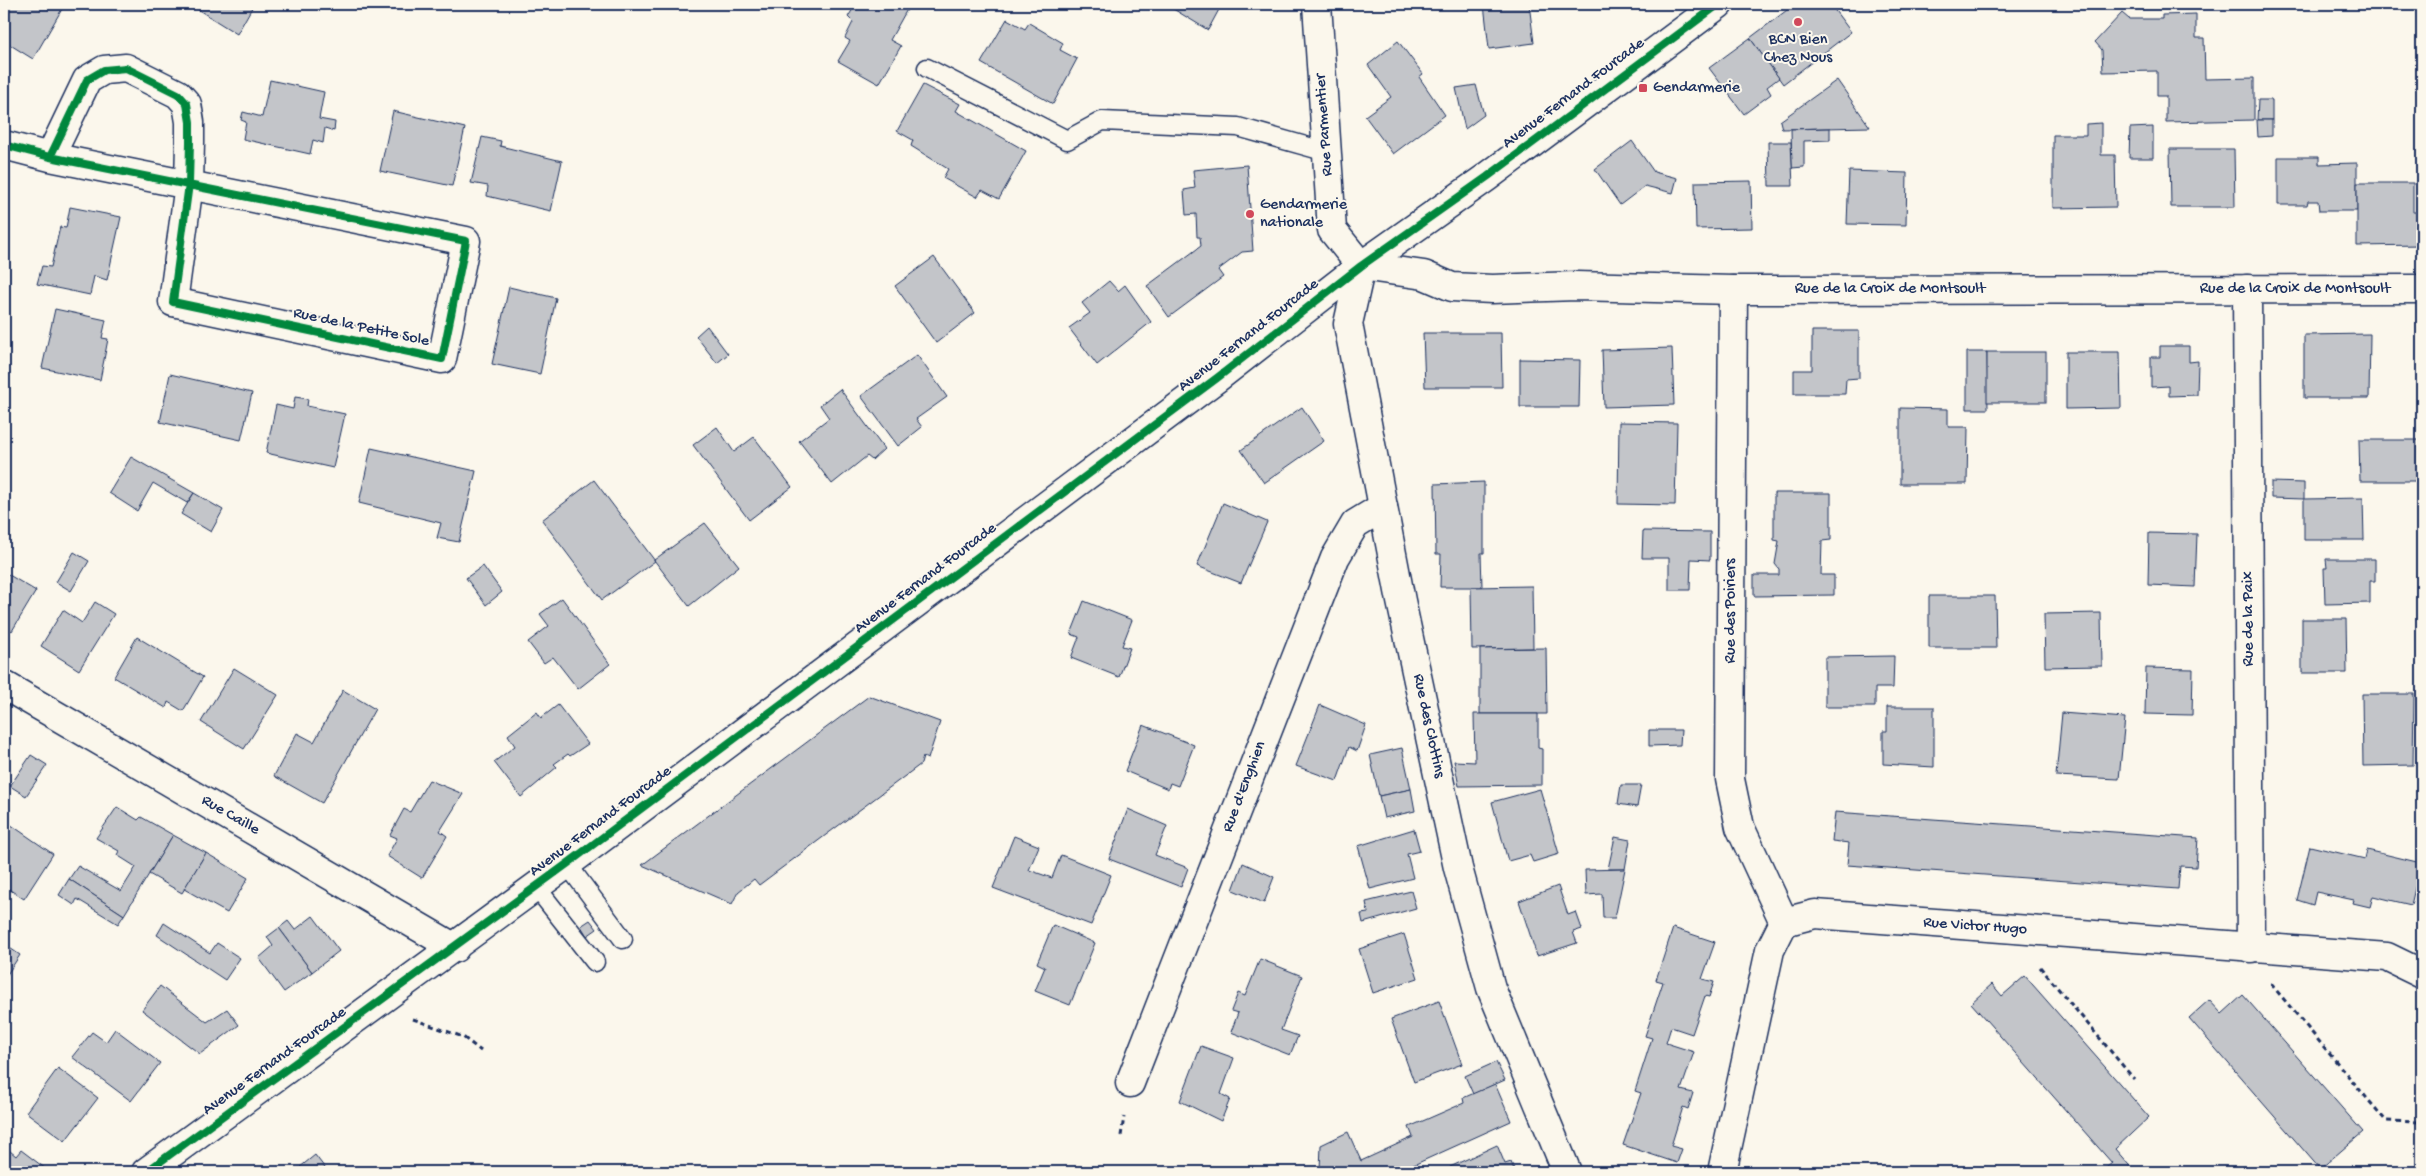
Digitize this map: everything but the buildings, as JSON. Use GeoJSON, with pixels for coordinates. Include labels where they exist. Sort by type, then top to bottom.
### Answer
{"type":"FeatureCollection","features":[{"type":"Feature","properties":{"kind":"street","name":"Rue Parmentier"},"geometry":{"type":"LineString","coordinates":[[1318,4],[1332,230],[1361,266]]}},
{"type":"Feature","properties":{"kind":"street","name":"Avenue Fernand Fourcade"},"geometry":{"type":"LineString","coordinates":[[146,1172],[455,948],[1209,384],[1361,266],[1487,177],[1719,4]]}},
{"type":"Feature","properties":{"kind":"street"},"geometry":{"type":"LineString","coordinates":[[50,157],[87,80],[104,70],[126,68],[178,94],[187,104],[190,122],[189,184]]}},
{"type":"Feature","properties":{"kind":"street","name":"Rue de la Petite Sole"},"geometry":{"type":"LineString","coordinates":[[4,145],[50,157],[189,184],[466,241],[442,359],[172,302],[189,184]]}},
{"type":"Feature","properties":{"kind":"street","name":"Rue de la Croix de Montsoult"},"geometry":{"type":"LineString","coordinates":[[1361,266],[1424,275],[1452,287],[1492,289],[1576,286],[1733,290],[2422,289]]}},
{"type":"Feature","properties":{"kind":"street","name":"Rue des Clottins"},"geometry":{"type":"LineString","coordinates":[[1361,266],[1348,324],[1383,507],[1458,868],[1491,988],[1568,1172]]}},
{"type":"Feature","properties":{"kind":"street","name":"Rue de la Paix"},"geometry":{"type":"LineString","coordinates":[[2245,948],[2248,289]]}},
{"type":"Feature","properties":{"kind":"street","name":"Rue des Poiriers"},"geometry":{"type":"LineString","coordinates":[[1733,290],[1730,779],[1740,827],[1784,922]]}},
{"type":"Feature","properties":{"kind":"street","name":"Rue d'Enghien"},"geometry":{"type":"LineString","coordinates":[[1130,1083],[1335,558],[1356,524],[1383,507]]}},
{"type":"Feature","properties":{"kind":"street","name":"Rue Caille"},"geometry":{"type":"LineString","coordinates":[[4,685],[455,948]]}},
{"type":"Feature","properties":{"kind":"street","name":"Rue Victor Hugo"},"geometry":{"type":"LineString","coordinates":[[1784,922],[1815,914],[2245,948],[2387,957],[2422,974]]}},
{"type":"Feature","properties":{"kind":"street"},"geometry":{"type":"LineString","coordinates":[[1722,1172],[1770,950],[1784,922]]}},
{"type":"Feature","properties":{"kind":"lane"},"geometry":{"type":"LineString","coordinates":[[926,68],[1067,140],[1102,121],[1238,127],[1327,152]]}},
{"type":"Feature","properties":{"kind":"lane"},"geometry":{"type":"LineString","coordinates":[[567,864],[623,939]]}},
{"type":"Feature","properties":{"kind":"lane"},"geometry":{"type":"LineString","coordinates":[[536,887],[595,962]]}},
{"type":"Feature","properties":{"kind":"path"},"geometry":{"type":"LineString","coordinates":[[2008,929],[2134,1079]]}},
{"type":"Feature","properties":{"kind":"path"},"geometry":{"type":"LineString","coordinates":[[2245,948],[2386,1121],[2422,1122]]}},
{"type":"Feature","properties":{"kind":"path"},"geometry":{"type":"LineString","coordinates":[[393,994],[409,1018],[463,1037],[481,1051]]}},
{"type":"Feature","properties":{"kind":"cycle path"},"geometry":{"type":"LineString","coordinates":[[146,1172],[567,864],[1217,378],[1361,266],[1487,177],[1719,4]]}},
{"type":"Feature","properties":{"kind":"cycle path"},"geometry":{"type":"LineString","coordinates":[[4,145],[50,157],[466,241],[442,359],[173,302],[189,184],[190,122],[187,104],[178,94],[126,68],[104,70],[87,80],[50,157]]}},
{"type":"Feature","properties":{"kind":"place","name":"BCN Bien Chez Nous"},"geometry":{"type":"Point","coordinates":[1798,22]}},
{"type":"Feature","properties":{"kind":"place","name":"Gendarmerie"},"geometry":{"type":"Point","coordinates":[1643,88]}},
{"type":"Feature","properties":{"kind":"place","name":"Gendarmerie nationale"},"geometry":{"type":"Point","coordinates":[1250,214]}}]}
